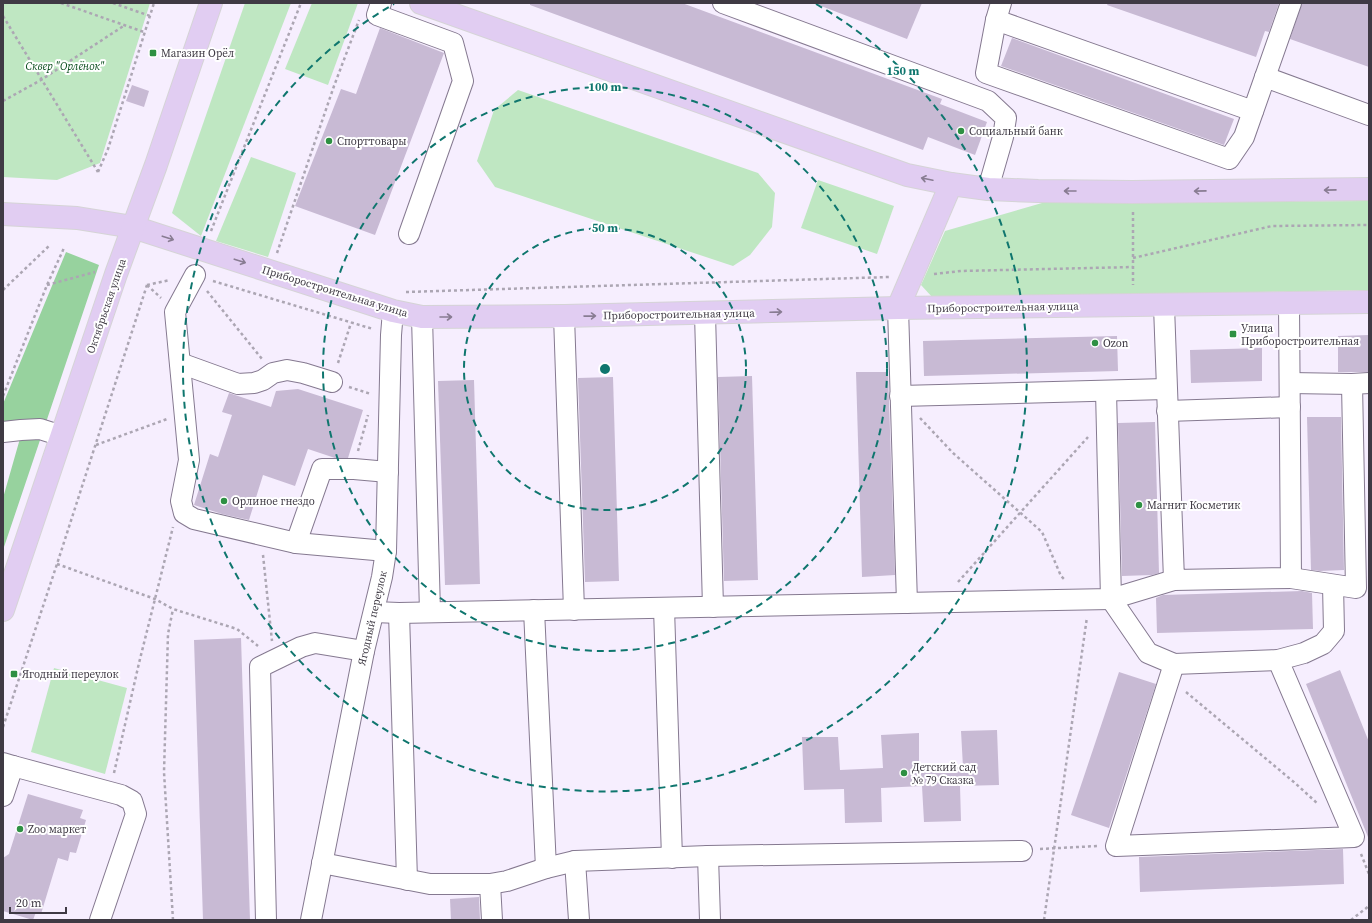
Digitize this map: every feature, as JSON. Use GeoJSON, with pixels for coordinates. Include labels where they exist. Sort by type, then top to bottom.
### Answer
{"type":"FeatureCollection","features":[{"type":"Feature","properties":{"kind":"main road","name":"Октябрьская улица"},"geometry":{"type":"LineString","coordinates":[[3,610],[211,3]]}},
{"type":"Feature","properties":{"kind":"main road"},"geometry":{"type":"LineString","coordinates":[[421,3],[907,175],[951,184],[988,189],[1038,191],[1132,192],[1369,189]]}},
{"type":"Feature","properties":{"kind":"main road"},"geometry":{"type":"LineString","coordinates":[[898,308],[951,184]]}},
{"type":"Feature","properties":{"kind":"main road","name":"Приборостроительная улица"},"geometry":{"type":"LineString","coordinates":[[3,214],[77,218],[133,227],[393,311],[422,317],[704,314],[898,308],[1164,306],[1369,302]]}},
{"type":"Feature","properties":{"kind":"street"},"geometry":{"type":"LineString","coordinates":[[382,3],[378,15],[453,43],[463,81],[409,234]]}},
{"type":"Feature","properties":{"kind":"street"},"geometry":{"type":"LineString","coordinates":[[723,3],[988,101],[1006,118],[1003,137],[988,189]]}},
{"type":"Feature","properties":{"kind":"street"},"geometry":{"type":"LineString","coordinates":[[1253,111],[998,11],[986,73],[1229,159],[1244,137],[1291,3]]}},
{"type":"Feature","properties":{"kind":"street"},"geometry":{"type":"LineString","coordinates":[[1265,77],[1369,115]]}},
{"type":"Feature","properties":{"kind":"street"},"geometry":{"type":"LineString","coordinates":[[195,275],[176,312],[189,460],[181,501],[184,513],[194,519],[296,543],[386,551]]}},
{"type":"Feature","properties":{"kind":"street"},"geometry":{"type":"LineString","coordinates":[[1289,304],[1291,578]]}},
{"type":"Feature","properties":{"kind":"street"},"geometry":{"type":"LineString","coordinates":[[1164,306],[1174,580]]}},
{"type":"Feature","properties":{"kind":"street"},"geometry":{"type":"LineString","coordinates":[[898,308],[907,603]]}},
{"type":"Feature","properties":{"kind":"street","name":"Ягодный переулок"},"geometry":{"type":"LineString","coordinates":[[311,920],[364,651],[382,577],[386,551],[391,335],[393,311]]}},
{"type":"Feature","properties":{"kind":"street"},"geometry":{"type":"LineString","coordinates":[[704,314],[713,607]]}},
{"type":"Feature","properties":{"kind":"street"},"geometry":{"type":"LineString","coordinates":[[564,316],[574,610]]}},
{"type":"Feature","properties":{"kind":"street"},"geometry":{"type":"LineString","coordinates":[[422,317],[430,612]]}},
{"type":"Feature","properties":{"kind":"street"},"geometry":{"type":"LineString","coordinates":[[180,363],[238,384],[254,383],[263,380],[273,373],[287,370],[303,373],[332,382]]}},
{"type":"Feature","properties":{"kind":"street"},"geometry":{"type":"LineString","coordinates":[[374,612],[399,613],[1089,600],[1111,599],[1174,580],[1291,578],[1363,588],[1360,384],[1290,384]]}},
{"type":"Feature","properties":{"kind":"street"},"geometry":{"type":"LineString","coordinates":[[900,396],[1166,389]]}},
{"type":"Feature","properties":{"kind":"street"},"geometry":{"type":"LineString","coordinates":[[1106,391],[1111,599],[1148,653],[1172,671],[1278,660],[1304,653],[1323,644],[1334,630],[1333,585]]}},
{"type":"Feature","properties":{"kind":"street"},"geometry":{"type":"LineString","coordinates":[[1167,411],[1290,407]]}},
{"type":"Feature","properties":{"kind":"street"},"geometry":{"type":"LineString","coordinates":[[3,432],[40,430],[62,436]]}},
{"type":"Feature","properties":{"kind":"street"},"geometry":{"type":"LineString","coordinates":[[296,543],[322,470],[354,469],[388,472]]}},
{"type":"Feature","properties":{"kind":"street"},"geometry":{"type":"LineString","coordinates":[[664,608],[672,858]]}},
{"type":"Feature","properties":{"kind":"street"},"geometry":{"type":"LineString","coordinates":[[534,610],[546,868]]}},
{"type":"Feature","properties":{"kind":"street"},"geometry":{"type":"LineString","coordinates":[[399,613],[407,880]]}},
{"type":"Feature","properties":{"kind":"street"},"geometry":{"type":"LineString","coordinates":[[266,920],[260,667],[301,646],[315,643],[364,651]]}},
{"type":"Feature","properties":{"kind":"street"},"geometry":{"type":"LineString","coordinates":[[1172,671],[1116,846],[1354,837],[1278,660]]}},
{"type":"Feature","properties":{"kind":"street"},"geometry":{"type":"LineString","coordinates":[[3,796],[8,765],[121,795],[132,801],[136,814],[100,920]]}},
{"type":"Feature","properties":{"kind":"street"},"geometry":{"type":"LineString","coordinates":[[322,863],[430,884],[490,884],[507,881],[546,868],[575,862],[708,856],[1022,851]]}},
{"type":"Feature","properties":{"kind":"street"},"geometry":{"type":"LineString","coordinates":[[708,856],[710,920]]}},
{"type":"Feature","properties":{"kind":"street"},"geometry":{"type":"LineString","coordinates":[[575,862],[579,920]]}},
{"type":"Feature","properties":{"kind":"street"},"geometry":{"type":"LineString","coordinates":[[490,884],[492,920]]}},
{"type":"Feature","properties":{"kind":"path"},"geometry":{"type":"LineString","coordinates":[[61,3],[144,32]]}},
{"type":"Feature","properties":{"kind":"path"},"geometry":{"type":"LineString","coordinates":[[113,3],[150,16]]}},
{"type":"Feature","properties":{"kind":"path"},"geometry":{"type":"LineString","coordinates":[[3,16],[98,172],[108,149],[154,3]]}},
{"type":"Feature","properties":{"kind":"path"},"geometry":{"type":"LineString","coordinates":[[203,249],[301,3]]}},
{"type":"Feature","properties":{"kind":"path"},"geometry":{"type":"LineString","coordinates":[[271,271],[334,86],[360,16]]}},
{"type":"Feature","properties":{"kind":"path"},"geometry":{"type":"LineString","coordinates":[[3,101],[41,80],[125,25]]}},
{"type":"Feature","properties":{"kind":"path"},"geometry":{"type":"LineString","coordinates":[[1133,219],[1133,306]]}},
{"type":"Feature","properties":{"kind":"path"},"geometry":{"type":"LineString","coordinates":[[1133,258],[1272,226],[1369,225]]}},
{"type":"Feature","properties":{"kind":"path"},"geometry":{"type":"LineString","coordinates":[[3,290],[49,246]]}},
{"type":"Feature","properties":{"kind":"path"},"geometry":{"type":"LineString","coordinates":[[3,396],[47,285],[64,248]]}},
{"type":"Feature","properties":{"kind":"path"},"geometry":{"type":"LineString","coordinates":[[404,292],[911,277],[961,271],[1133,267]]}},
{"type":"Feature","properties":{"kind":"path"},"geometry":{"type":"LineString","coordinates":[[47,285],[98,271]]}},
{"type":"Feature","properties":{"kind":"path"},"geometry":{"type":"LineString","coordinates":[[195,275],[273,373]]}},
{"type":"Feature","properties":{"kind":"path"},"geometry":{"type":"LineString","coordinates":[[3,727],[58,564],[147,285]]}},
{"type":"Feature","properties":{"kind":"path"},"geometry":{"type":"LineString","coordinates":[[352,323],[332,382],[374,395]]}},
{"type":"Feature","properties":{"kind":"path"},"geometry":{"type":"LineString","coordinates":[[900,396],[953,453],[1042,532],[1061,576],[1089,600],[1044,920]]}},
{"type":"Feature","properties":{"kind":"path"},"geometry":{"type":"LineString","coordinates":[[354,469],[370,410]]}},
{"type":"Feature","properties":{"kind":"path"},"geometry":{"type":"LineString","coordinates":[[96,445],[184,413]]}},
{"type":"Feature","properties":{"kind":"path"},"geometry":{"type":"LineString","coordinates":[[940,602],[1107,416]]}},
{"type":"Feature","properties":{"kind":"path"},"geometry":{"type":"LineString","coordinates":[[110,792],[139,663],[173,525],[184,513]]}},
{"type":"Feature","properties":{"kind":"path"},"geometry":{"type":"LineString","coordinates":[[261,535],[274,660]]}},
{"type":"Feature","properties":{"kind":"path"},"geometry":{"type":"LineString","coordinates":[[58,564],[155,599],[173,609],[237,629],[274,660]]}},
{"type":"Feature","properties":{"kind":"path"},"geometry":{"type":"LineString","coordinates":[[173,609],[168,634],[164,772],[173,920]]}},
{"type":"Feature","properties":{"kind":"path"},"geometry":{"type":"LineString","coordinates":[[1172,671],[1322,807]]}},
{"type":"Feature","properties":{"kind":"path"},"geometry":{"type":"LineString","coordinates":[[1022,851],[1054,848],[1116,846]]}},
{"type":"Feature","properties":{"kind":"path"},"geometry":{"type":"LineString","coordinates":[[1351,920],[1369,906]]}},
{"type":"Feature","properties":{"kind":"green space","name":"Сквер \"Орлёнок\""},"geometry":{"type":"Polygon","coordinates":[[[3,3],[150,3],[100,163],[57,180],[3,177],[3,3]]]}},
{"type":"Feature","properties":{"kind":"green space"},"geometry":{"type":"Polygon","coordinates":[[[245,3],[291,3],[201,236],[172,213],[245,3]]]}},
{"type":"Feature","properties":{"kind":"green space"},"geometry":{"type":"Polygon","coordinates":[[[312,3],[358,3],[328,85],[285,69],[312,3]]]}},
{"type":"Feature","properties":{"kind":"green space"},"geometry":{"type":"Polygon","coordinates":[[[518,90],[758,173],[775,193],[772,227],[750,255],[733,266],[495,187],[477,161],[494,110],[518,90]]]}},
{"type":"Feature","properties":{"kind":"green space"},"geometry":{"type":"Polygon","coordinates":[[[251,157],[296,173],[268,257],[216,241],[251,157]]]}},
{"type":"Feature","properties":{"kind":"green space"},"geometry":{"type":"Polygon","coordinates":[[[818,180],[894,206],[877,254],[801,228],[818,180]]]}},
{"type":"Feature","properties":{"kind":"green space"},"geometry":{"type":"Polygon","coordinates":[[[1369,201],[1369,290],[933,298],[921,285],[945,231],[1042,203],[1369,201]]]}},
{"type":"Feature","properties":{"kind":"green space"},"geometry":{"type":"Polygon","coordinates":[[[66,252],[99,265],[3,550],[3,498],[23,428],[3,430],[3,404],[66,252]]]}},
{"type":"Feature","properties":{"kind":"green space"},"geometry":{"type":"Polygon","coordinates":[[[54,668],[127,688],[105,774],[31,752],[54,668]]]}},
{"type":"Feature","properties":{"kind":"building"},"geometry":{"type":"Polygon","coordinates":[[[530,3],[682,3],[942,99],[940,104],[987,122],[975,155],[928,137],[923,150],[530,5],[530,3]]]}},
{"type":"Feature","properties":{"kind":"building"},"geometry":{"type":"Polygon","coordinates":[[[816,3],[922,3],[907,39],[816,3]]]}},
{"type":"Feature","properties":{"kind":"building"},"geometry":{"type":"Polygon","coordinates":[[[1108,3],[1279,3],[1269,32],[1265,31],[1256,57],[1107,5],[1108,3]]]}},
{"type":"Feature","properties":{"kind":"building"},"geometry":{"type":"Polygon","coordinates":[[[1302,3],[1369,3],[1369,67],[1290,39],[1302,3]]]}},
{"type":"Feature","properties":{"kind":"building"},"geometry":{"type":"Polygon","coordinates":[[[380,28],[444,53],[375,235],[295,206],[341,89],[356,94],[380,28]]]}},
{"type":"Feature","properties":{"kind":"building"},"geometry":{"type":"Polygon","coordinates":[[[1012,38],[1234,119],[1224,145],[1001,66],[1012,38]]]}},
{"type":"Feature","properties":{"kind":"building"},"geometry":{"type":"Polygon","coordinates":[[[132,85],[149,91],[144,107],[126,101],[132,85]]]}},
{"type":"Feature","properties":{"kind":"building"},"geometry":{"type":"Polygon","coordinates":[[[1369,335],[1369,372],[1338,372],[1338,336],[1369,335]]]}},
{"type":"Feature","properties":{"kind":"building"},"geometry":{"type":"Polygon","coordinates":[[[1117,336],[1118,371],[924,376],[923,341],[1117,336]]]}},
{"type":"Feature","properties":{"kind":"building"},"geometry":{"type":"Polygon","coordinates":[[[1262,348],[1262,381],[1191,383],[1190,350],[1262,348]]]}},
{"type":"Feature","properties":{"kind":"building"},"geometry":{"type":"Polygon","coordinates":[[[856,372],[888,372],[895,575],[862,577],[856,372]]]}},
{"type":"Feature","properties":{"kind":"building"},"geometry":{"type":"Polygon","coordinates":[[[752,376],[758,580],[724,581],[718,377],[752,376]]]}},
{"type":"Feature","properties":{"kind":"building"},"geometry":{"type":"Polygon","coordinates":[[[613,377],[619,581],[585,582],[578,378],[613,377]]]}},
{"type":"Feature","properties":{"kind":"building"},"geometry":{"type":"Polygon","coordinates":[[[474,380],[480,584],[445,585],[438,381],[474,380]]]}},
{"type":"Feature","properties":{"kind":"building"},"geometry":{"type":"Polygon","coordinates":[[[298,389],[363,410],[348,458],[335,458],[308,449],[295,486],[263,475],[249,520],[222,514],[194,505],[210,454],[218,457],[232,415],[222,412],[229,393],[271,407],[276,391],[298,389]]]}},
{"type":"Feature","properties":{"kind":"building"},"geometry":{"type":"Polygon","coordinates":[[[1307,417],[1341,417],[1344,570],[1311,570],[1307,417]]]}},
{"type":"Feature","properties":{"kind":"building"},"geometry":{"type":"Polygon","coordinates":[[[1155,422],[1159,573],[1152,575],[1122,576],[1118,423],[1155,422]]]}},
{"type":"Feature","properties":{"kind":"building"},"geometry":{"type":"Polygon","coordinates":[[[1302,591],[1312,593],[1313,629],[1157,633],[1156,598],[1163,595],[1302,591]]]}},
{"type":"Feature","properties":{"kind":"building"},"geometry":{"type":"Polygon","coordinates":[[[241,638],[250,920],[203,920],[194,640],[241,638]]]}},
{"type":"Feature","properties":{"kind":"building"},"geometry":{"type":"Polygon","coordinates":[[[1340,670],[1369,742],[1368,837],[1306,684],[1340,670]]]}},
{"type":"Feature","properties":{"kind":"building"},"geometry":{"type":"Polygon","coordinates":[[[1119,672],[1156,684],[1109,828],[1071,815],[1119,672]]]}},
{"type":"Feature","properties":{"kind":"building"},"geometry":{"type":"Polygon","coordinates":[[[997,730],[999,785],[960,786],[961,821],[924,822],[922,786],[881,788],[882,822],[845,823],[844,789],[804,790],[802,737],[838,737],[840,770],[883,768],[881,735],[919,733],[919,768],[963,767],[961,731],[997,730]]]}},
{"type":"Feature","properties":{"kind":"building"},"geometry":{"type":"Polygon","coordinates":[[[28,794],[83,810],[80,818],[86,820],[76,853],[70,852],[68,861],[58,858],[41,914],[36,912],[33,920],[3,911],[3,858],[9,854],[28,794]]]}},
{"type":"Feature","properties":{"kind":"building"},"geometry":{"type":"Polygon","coordinates":[[[1343,849],[1344,884],[1140,892],[1139,857],[1343,849]]]}},
{"type":"Feature","properties":{"kind":"building"},"geometry":{"type":"Polygon","coordinates":[[[479,897],[480,920],[451,920],[450,899],[479,897]]]}},
{"type":"Feature","properties":{"kind":"place","name":"Магазин Орёл"},"geometry":{"type":"Point","coordinates":[153,53]}},
{"type":"Feature","properties":{"kind":"place","name":"Социальный банк"},"geometry":{"type":"Point","coordinates":[961,131]}},
{"type":"Feature","properties":{"kind":"place","name":"Спорттовары"},"geometry":{"type":"Point","coordinates":[329,141]}},
{"type":"Feature","properties":{"kind":"place","name":"Улица Приборостроительная"},"geometry":{"type":"Point","coordinates":[1233,334]}},
{"type":"Feature","properties":{"kind":"place","name":"Ozon"},"geometry":{"type":"Point","coordinates":[1095,343]}},
{"type":"Feature","properties":{"kind":"place","name":"Орлиное гнездо"},"geometry":{"type":"Point","coordinates":[224,501]}},
{"type":"Feature","properties":{"kind":"place","name":"Магнит Косметик"},"geometry":{"type":"Point","coordinates":[1139,505]}},
{"type":"Feature","properties":{"kind":"place","name":"Ягодный переулок"},"geometry":{"type":"Point","coordinates":[14,674]}},
{"type":"Feature","properties":{"kind":"place","name":"Детский сад № 79 Сказка"},"geometry":{"type":"Point","coordinates":[904,773]}},
{"type":"Feature","properties":{"kind":"place","name":"Zoo маркет"},"geometry":{"type":"Point","coordinates":[20,829]}}]}
